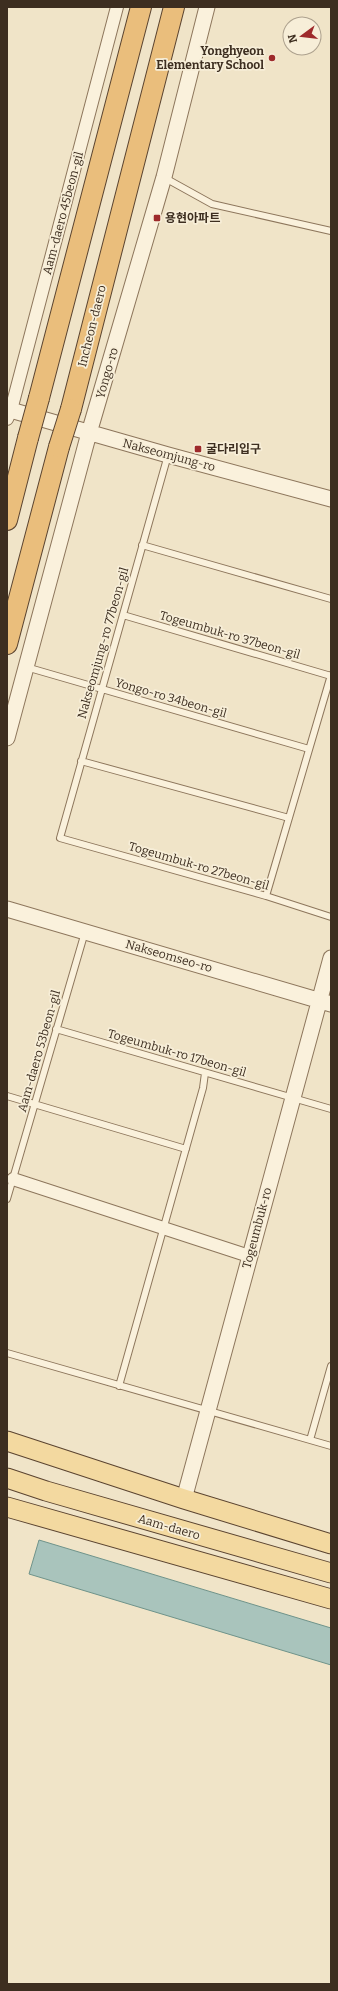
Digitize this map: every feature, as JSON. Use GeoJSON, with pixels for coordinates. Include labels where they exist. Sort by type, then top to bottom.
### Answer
{"type":"FeatureCollection","features":[{"type":"Feature","properties":{"kind":"highway"},"geometry":{"type":"LineString","coordinates":[[7,520],[141,7]]}},
{"type":"Feature","properties":{"kind":"highway","name":"Incheon-daero"},"geometry":{"type":"LineString","coordinates":[[7,644],[59,447],[71,409],[174,7]]}},
{"type":"Feature","properties":{"kind":"main road"},"geometry":{"type":"LineString","coordinates":[[7,1441],[184,1499],[331,1544]]}},
{"type":"Feature","properties":{"kind":"main road","name":"Aam-daero"},"geometry":{"type":"LineString","coordinates":[[7,1478],[46,1491],[331,1573]]}},
{"type":"Feature","properties":{"kind":"main road"},"geometry":{"type":"LineString","coordinates":[[7,1507],[331,1599]]}},
{"type":"Feature","properties":{"kind":"street","name":"Aam-daero 45beon-gil"},"geometry":{"type":"LineString","coordinates":[[8,413],[118,7]]}},
{"type":"Feature","properties":{"kind":"street","name":"Yongo-ro"},"geometry":{"type":"LineString","coordinates":[[7,738],[89,433],[164,177],[207,7]]}},
{"type":"Feature","properties":{"kind":"street","name":"Nakseomjung-ro"},"geometry":{"type":"LineString","coordinates":[[8,413],[89,433],[331,499]]}},
{"type":"Feature","properties":{"kind":"street","name":"Nakseomseo-ro"},"geometry":{"type":"LineString","coordinates":[[7,909],[325,1002]]}},
{"type":"Feature","properties":{"kind":"street","name":"Togeumbuk-ro"},"geometry":{"type":"LineString","coordinates":[[184,1499],[292,1098],[325,1002],[331,958]]}},
{"type":"Feature","properties":{"kind":"street"},"geometry":{"type":"LineString","coordinates":[[13,1180],[249,1256]]}},
{"type":"Feature","properties":{"kind":"lane"},"geometry":{"type":"LineString","coordinates":[[164,177],[212,204],[331,231]]}},
{"type":"Feature","properties":{"kind":"lane","name":"Nakseomjung-ro 77beon-gil"},"geometry":{"type":"LineString","coordinates":[[60,838],[168,455]]}},
{"type":"Feature","properties":{"kind":"lane"},"geometry":{"type":"LineString","coordinates":[[142,545],[331,599]]}},
{"type":"Feature","properties":{"kind":"lane","name":"Togeumbuk-ro 37beon-gil"},"geometry":{"type":"LineString","coordinates":[[122,615],[331,676]]}},
{"type":"Feature","properties":{"kind":"lane","name":"Yongo-ro 34beon-gil"},"geometry":{"type":"LineString","coordinates":[[26,667],[101,690],[309,749]]}},
{"type":"Feature","properties":{"kind":"lane"},"geometry":{"type":"LineString","coordinates":[[266,896],[331,676]]}},
{"type":"Feature","properties":{"kind":"lane"},"geometry":{"type":"LineString","coordinates":[[81,762],[289,818]]}},
{"type":"Feature","properties":{"kind":"lane","name":"Togeumbuk-ro 27beon-gil"},"geometry":{"type":"LineString","coordinates":[[60,838],[266,896],[331,917]]}},
{"type":"Feature","properties":{"kind":"lane","name":"Aam-daero 53beon-gil"},"geometry":{"type":"LineString","coordinates":[[7,1199],[85,932]]}},
{"type":"Feature","properties":{"kind":"lane","name":"Togeumbuk-ro 17beon-gil"},"geometry":{"type":"LineString","coordinates":[[56,1029],[331,1109]]}},
{"type":"Feature","properties":{"kind":"lane"},"geometry":{"type":"LineString","coordinates":[[119,1386],[206,1073]]}},
{"type":"Feature","properties":{"kind":"lane"},"geometry":{"type":"LineString","coordinates":[[7,1096],[186,1149]]}},
{"type":"Feature","properties":{"kind":"lane"},"geometry":{"type":"LineString","coordinates":[[7,1353],[207,1412],[331,1446]]}},
{"type":"Feature","properties":{"kind":"lane"},"geometry":{"type":"LineString","coordinates":[[310,1440],[331,1366]]}},
{"type":"Feature","properties":{"kind":"water"},"geometry":{"type":"Polygon","coordinates":[[[39,1540],[331,1628],[331,1665],[29,1574],[39,1540]]]}},
{"type":"Feature","properties":{"kind":"place","name":"Yonghyeon Elementary School"},"geometry":{"type":"Point","coordinates":[272,58]}},
{"type":"Feature","properties":{"kind":"place","name":"용현아파트"},"geometry":{"type":"Point","coordinates":[157,218]}},
{"type":"Feature","properties":{"kind":"place","name":"굴다리입구"},"geometry":{"type":"Point","coordinates":[198,449]}}]}
